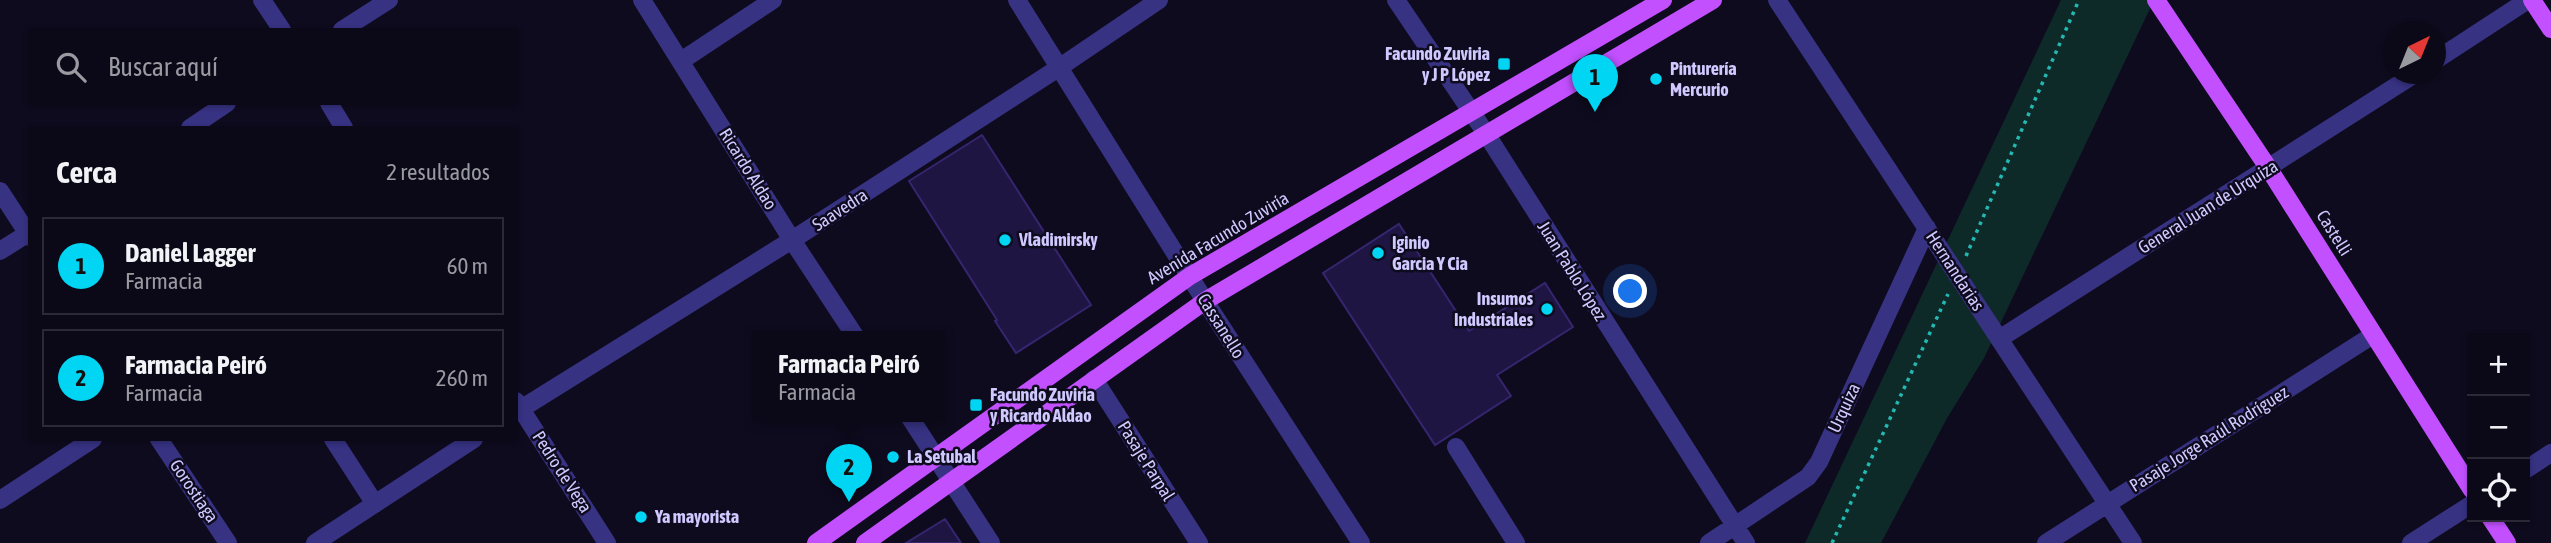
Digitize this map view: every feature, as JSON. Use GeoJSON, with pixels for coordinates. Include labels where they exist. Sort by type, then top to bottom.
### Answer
{"type":"FeatureCollection","features":[{"type":"Feature","properties":{"kind":"main road","name":"Avenida Facundo Zuviría"},"geometry":{"type":"LineString","coordinates":[[816,543],[1190,276],[1663,0]]}},
{"type":"Feature","properties":{"kind":"main road"},"geometry":{"type":"LineString","coordinates":[[865,543],[1205,301],[1713,0]]}},
{"type":"Feature","properties":{"kind":"main road","name":"Castelli"},"geometry":{"type":"LineString","coordinates":[[2157,0],[2269,169],[2467,482]]}},
{"type":"Feature","properties":{"kind":"main road"},"geometry":{"type":"LineString","coordinates":[[2530,0],[2551,29]]}},
{"type":"Feature","properties":{"kind":"main road"},"geometry":{"type":"LineString","coordinates":[[2493,522],[2507,543]]}},
{"type":"Feature","properties":{"kind":"street"},"geometry":{"type":"LineString","coordinates":[[262,0],[281,28]]}},
{"type":"Feature","properties":{"kind":"street"},"geometry":{"type":"LineString","coordinates":[[345,28],[389,0]]}},
{"type":"Feature","properties":{"kind":"street","name":"Ricardo Aldao"},"geometry":{"type":"LineString","coordinates":[[642,0],[852,331]]}},
{"type":"Feature","properties":{"kind":"street"},"geometry":{"type":"LineString","coordinates":[[681,61],[773,0]]}},
{"type":"Feature","properties":{"kind":"street","name":"Cassanello"},"geometry":{"type":"LineString","coordinates":[[1017,0],[1205,301],[1361,543]]}},
{"type":"Feature","properties":{"kind":"street","name":"Saavedra"},"geometry":{"type":"LineString","coordinates":[[518,407],[792,240],[1159,0]]}},
{"type":"Feature","properties":{"kind":"street","name":"Juan Pablo López"},"geometry":{"type":"LineString","coordinates":[[1396,0],[1487,135],[1746,543]]}},
{"type":"Feature","properties":{"kind":"street","name":"Hernandarias"},"geometry":{"type":"LineString","coordinates":[[1777,0],[2133,543]]}},
{"type":"Feature","properties":{"kind":"street"},"geometry":{"type":"LineString","coordinates":[[2446,53],[2530,0]]}},
{"type":"Feature","properties":{"kind":"street","name":"General Juan de Urquiza"},"geometry":{"type":"LineString","coordinates":[[1999,338],[2400,84]]}},
{"type":"Feature","properties":{"kind":"street"},"geometry":{"type":"LineString","coordinates":[[193,126],[224,105]]}},
{"type":"Feature","properties":{"kind":"street"},"geometry":{"type":"LineString","coordinates":[[330,105],[343,126]]}},
{"type":"Feature","properties":{"kind":"street"},"geometry":{"type":"LineString","coordinates":[[0,191],[28,233]]}},
{"type":"Feature","properties":{"kind":"street","name":"Urquiza"},"geometry":{"type":"LineString","coordinates":[[1709,543],[1808,477],[1819,462],[1927,228]]}},
{"type":"Feature","properties":{"kind":"street"},"geometry":{"type":"LineString","coordinates":[[0,251],[28,235]]}},
{"type":"Feature","properties":{"kind":"street","name":"Pasaje Jorge Raúl Rodríguez"},"geometry":{"type":"LineString","coordinates":[[2046,543],[2372,335]]}},
{"type":"Feature","properties":{"kind":"street","name":"Pasaje Parpal"},"geometry":{"type":"LineString","coordinates":[[1094,379],[1199,543]]}},
{"type":"Feature","properties":{"kind":"street","name":"Pedro de Vega"},"geometry":{"type":"LineString","coordinates":[[518,407],[607,543]]}},
{"type":"Feature","properties":{"kind":"street"},"geometry":{"type":"LineString","coordinates":[[913,422],[990,543]]}},
{"type":"Feature","properties":{"kind":"street"},"geometry":{"type":"LineString","coordinates":[[0,500],[90,441]]}},
{"type":"Feature","properties":{"kind":"street","name":"Gorostiaga"},"geometry":{"type":"LineString","coordinates":[[160,441],[228,543]]}},
{"type":"Feature","properties":{"kind":"street"},"geometry":{"type":"LineString","coordinates":[[334,441],[375,504]]}},
{"type":"Feature","properties":{"kind":"street"},"geometry":{"type":"LineString","coordinates":[[315,543],[471,441]]}},
{"type":"Feature","properties":{"kind":"street"},"geometry":{"type":"LineString","coordinates":[[1456,447],[1516,543]]}},
{"type":"Feature","properties":{"kind":"street"},"geometry":{"type":"LineString","coordinates":[[2530,467],[2551,453]]}},
{"type":"Feature","properties":{"kind":"street"},"geometry":{"type":"LineString","coordinates":[[2411,543],[2467,507]]}},
{"type":"Feature","properties":{"kind":"green space"},"geometry":{"type":"Polygon","coordinates":[[[2061,0],[2154,0],[1984,358],[1946,420],[1881,543],[1805,543],[2061,0]]]}},
{"type":"Feature","properties":{"kind":"building"},"geometry":{"type":"Polygon","coordinates":[[[982,135],[1091,305],[1016,353],[909,181],[982,135]]]}},
{"type":"Feature","properties":{"kind":"building"},"geometry":{"type":"Polygon","coordinates":[[[1399,224],[1469,331],[1545,283],[1573,327],[1497,375],[1511,396],[1435,445],[1323,273],[1399,224]]]}},
{"type":"Feature","properties":{"kind":"building"},"geometry":{"type":"Polygon","coordinates":[[[945,519],[961,543],[906,543],[945,519]]]}},
{"type":"Feature","properties":{"kind":"place","name":"Facundo Zuviria y J P López"},"geometry":{"type":"Point","coordinates":[1504,64]}},
{"type":"Feature","properties":{"kind":"place","name":"Pinturería Mercurio"},"geometry":{"type":"Point","coordinates":[1656,79]}},
{"type":"Feature","properties":{"kind":"place","name":"Daniel Lagger"},"geometry":{"type":"Point","coordinates":[1595,112]}},
{"type":"Feature","properties":{"kind":"place","name":"Vladimirsky"},"geometry":{"type":"Point","coordinates":[1005,240]}},
{"type":"Feature","properties":{"kind":"place","name":"Iginio Garcia Y Cia"},"geometry":{"type":"Point","coordinates":[1378,253]}},
{"type":"Feature","properties":{"kind":"place","name":"Insumos Industriales"},"geometry":{"type":"Point","coordinates":[1547,309]}},
{"type":"Feature","properties":{"kind":"place","name":"Facundo Zuviria y Ricardo Aldao"},"geometry":{"type":"Point","coordinates":[976,405]}},
{"type":"Feature","properties":{"kind":"place","name":"La Setubal"},"geometry":{"type":"Point","coordinates":[893,457]}},
{"type":"Feature","properties":{"kind":"place","name":"Farmacia Peiró"},"geometry":{"type":"Point","coordinates":[849,502]}},
{"type":"Feature","properties":{"kind":"place","name":"Ya mayorista"},"geometry":{"type":"Point","coordinates":[641,517]}}]}
